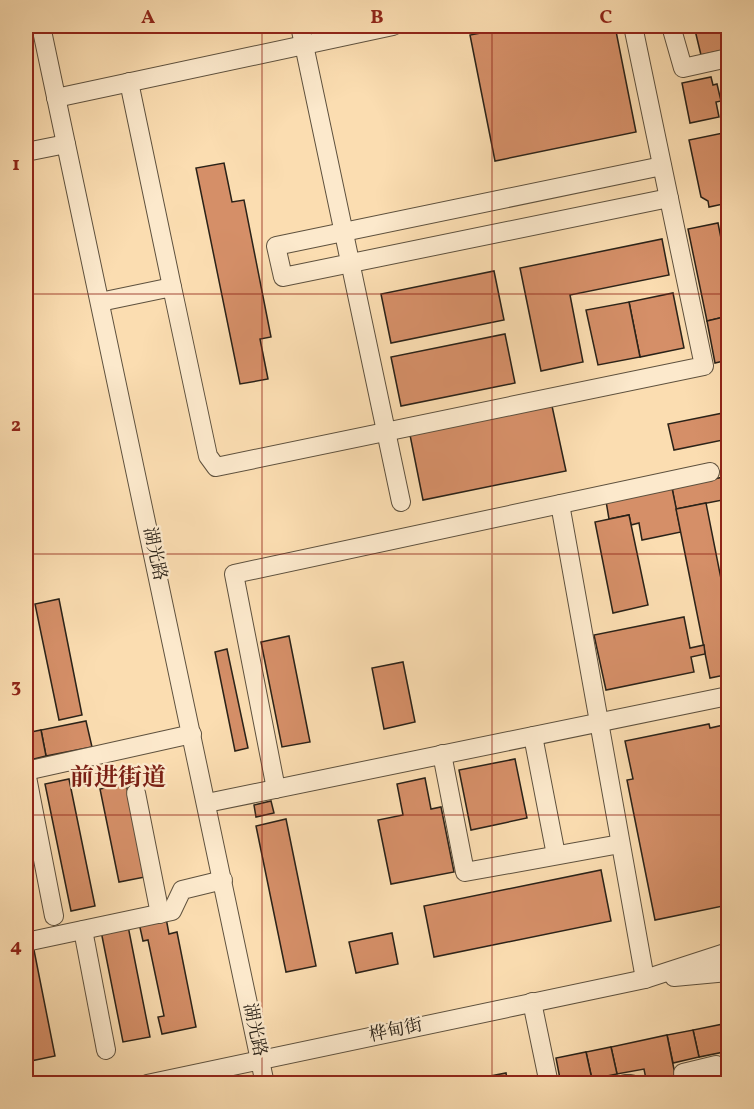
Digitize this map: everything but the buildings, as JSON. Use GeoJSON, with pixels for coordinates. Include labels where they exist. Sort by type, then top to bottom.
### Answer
{"type":"FeatureCollection","features":[{"type":"Feature","properties":{"kind":"street","name":"湖光路"},"geometry":{"type":"LineString","coordinates":[[41,26],[265,1083]]}},
{"type":"Feature","properties":{"kind":"street"},"geometry":{"type":"LineString","coordinates":[[300,26],[401,502]]}},
{"type":"Feature","properties":{"kind":"street"},"geometry":{"type":"LineString","coordinates":[[56,98],[393,26]]}},
{"type":"Feature","properties":{"kind":"street"},"geometry":{"type":"LineString","coordinates":[[129,82],[208,456],[216,467],[704,366],[633,26]]}},
{"type":"Feature","properties":{"kind":"street"},"geometry":{"type":"LineString","coordinates":[[671,26],[683,68],[729,58]]}},
{"type":"Feature","properties":{"kind":"street"},"geometry":{"type":"LineString","coordinates":[[26,152],[66,144]]}},
{"type":"Feature","properties":{"kind":"street"},"geometry":{"type":"LineString","coordinates":[[662,166],[276,246],[283,277],[669,198]]}},
{"type":"Feature","properties":{"kind":"street"},"geometry":{"type":"LineString","coordinates":[[565,186],[572,217]]}},
{"type":"Feature","properties":{"kind":"street"},"geometry":{"type":"LineString","coordinates":[[462,207],[470,238]]}},
{"type":"Feature","properties":{"kind":"street"},"geometry":{"type":"LineString","coordinates":[[100,302],[172,287]]}},
{"type":"Feature","properties":{"kind":"street"},"geometry":{"type":"LineString","coordinates":[[276,789],[234,574],[710,472]]}},
{"type":"Feature","properties":{"kind":"street"},"geometry":{"type":"LineString","coordinates":[[560,504],[645,979]]}},
{"type":"Feature","properties":{"kind":"street"},"geometry":{"type":"LineString","coordinates":[[207,803],[729,696]]}},
{"type":"Feature","properties":{"kind":"street"},"geometry":{"type":"LineString","coordinates":[[54,916],[26,771],[192,734]]}},
{"type":"Feature","properties":{"kind":"street"},"geometry":{"type":"LineString","coordinates":[[533,736],[556,855]]}},
{"type":"Feature","properties":{"kind":"street"},"geometry":{"type":"LineString","coordinates":[[442,754],[465,872],[620,844]]}},
{"type":"Feature","properties":{"kind":"street"},"geometry":{"type":"LineString","coordinates":[[136,793],[160,914]]}},
{"type":"Feature","properties":{"kind":"street"},"geometry":{"type":"LineString","coordinates":[[26,942],[172,911],[182,890],[223,880]]}},
{"type":"Feature","properties":{"kind":"street"},"geometry":{"type":"LineString","coordinates":[[83,930],[106,1050]]}},
{"type":"Feature","properties":{"kind":"street","name":"桦甸街"},"geometry":{"type":"LineString","coordinates":[[147,1083],[645,979],[729,952]]}},
{"type":"Feature","properties":{"kind":"street","name":"桦甸街"},"geometry":{"type":"LineString","coordinates":[[645,979],[729,972]]}},
{"type":"Feature","properties":{"kind":"street"},"geometry":{"type":"LineString","coordinates":[[532,1002],[549,1083]]}},
{"type":"Feature","properties":{"kind":"street"},"geometry":{"type":"LineString","coordinates":[[685,1083],[683,1073],[717,1065],[720,1083]]}},
{"type":"Feature","properties":{"kind":"street"},"geometry":{"type":"LineString","coordinates":[[625,1083],[631,1083]]}},
{"type":"Feature","properties":{"kind":"district","name":"前进街道"},"geometry":{"type":"Point","coordinates":[118,779]}}]}
